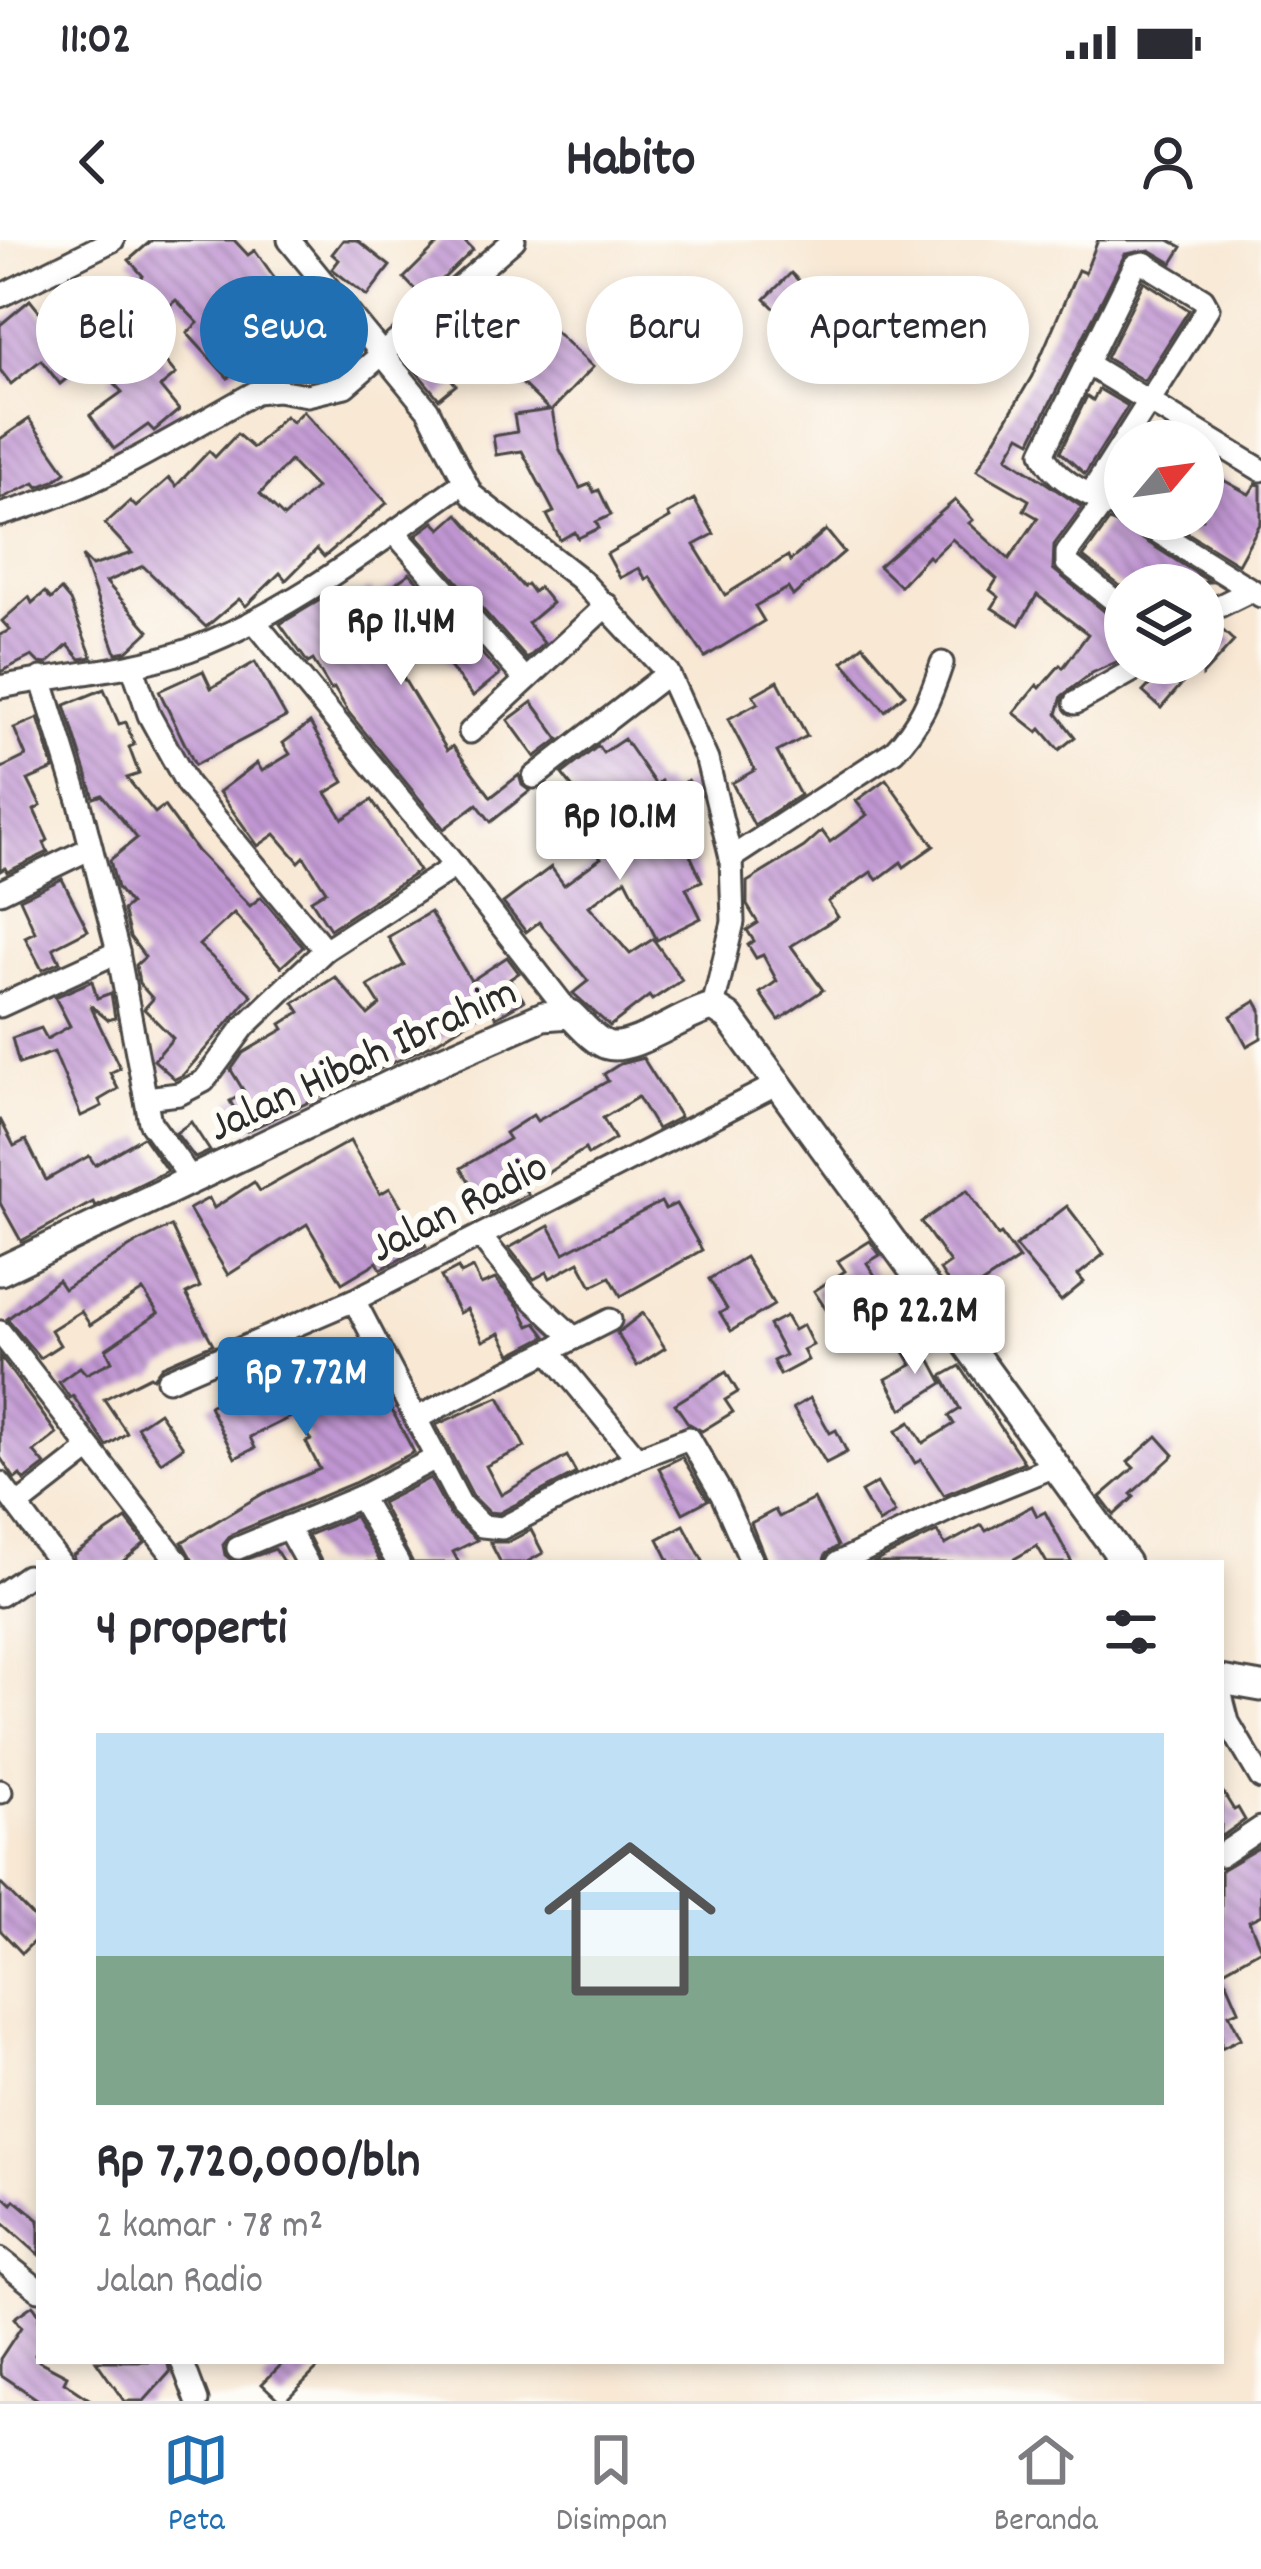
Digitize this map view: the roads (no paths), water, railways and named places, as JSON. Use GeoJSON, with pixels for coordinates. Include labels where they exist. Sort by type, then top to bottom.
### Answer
{"type":"FeatureCollection","features":[{"type":"Feature","properties":{"kind":"street"},"geometry":{"type":"LineString","coordinates":[[0,296],[113,240]]}},
{"type":"Feature","properties":{"kind":"street"},"geometry":{"type":"LineString","coordinates":[[289,240],[428,410],[463,483],[484,506],[607,605],[668,673],[707,760],[731,858],[733,922],[713,1007],[729,1017],[1124,1560]]}},
{"type":"Feature","properties":{"kind":"street"},"geometry":{"type":"LineString","coordinates":[[0,515],[118,471],[256,392],[307,395],[346,386],[514,240]]}},
{"type":"Feature","properties":{"kind":"street"},"geometry":{"type":"LineString","coordinates":[[1104,500],[1059,476],[1043,452],[1135,265],[1144,263],[1203,299],[1208,308],[1141,420]]}},
{"type":"Feature","properties":{"kind":"street"},"geometry":{"type":"LineString","coordinates":[[1087,364],[1261,470]]}},
{"type":"Feature","properties":{"kind":"street"},"geometry":{"type":"LineString","coordinates":[[0,687],[186,651],[254,621],[463,483]]}},
{"type":"Feature","properties":{"kind":"street"},"geometry":{"type":"LineString","coordinates":[[1104,506],[1067,554],[1067,563],[1104,592]]}},
{"type":"Feature","properties":{"kind":"street"},"geometry":{"type":"LineString","coordinates":[[394,532],[525,679]]}},
{"type":"Feature","properties":{"kind":"street"},"geometry":{"type":"LineString","coordinates":[[1171,540],[1258,594]]}},
{"type":"Feature","properties":{"kind":"street"},"geometry":{"type":"LineString","coordinates":[[1224,606],[1258,594]]}},
{"type":"Feature","properties":{"kind":"street"},"geometry":{"type":"LineString","coordinates":[[470,732],[607,605]]}},
{"type":"Feature","properties":{"kind":"street"},"geometry":{"type":"LineString","coordinates":[[254,621],[570,1014]]}},
{"type":"Feature","properties":{"kind":"street"},"geometry":{"type":"LineString","coordinates":[[731,858],[894,751],[929,703],[942,663]]}},
{"type":"Feature","properties":{"kind":"street"},"geometry":{"type":"LineString","coordinates":[[132,665],[158,734],[187,784],[325,950]]}},
{"type":"Feature","properties":{"kind":"street"},"geometry":{"type":"LineString","coordinates":[[534,777],[668,673]]}},
{"type":"Feature","properties":{"kind":"street"},"geometry":{"type":"LineString","coordinates":[[40,678],[118,952],[150,1122],[192,1180]]}},
{"type":"Feature","properties":{"kind":"street"},"geometry":{"type":"LineString","coordinates":[[1075,703],[1115,684]]}},
{"type":"Feature","properties":{"kind":"street"},"geometry":{"type":"LineString","coordinates":[[0,892],[91,848]]}},
{"type":"Feature","properties":{"kind":"street"},"geometry":{"type":"LineString","coordinates":[[146,1098],[179,1094],[204,1081],[244,1028],[325,950],[455,866]]}},
{"type":"Feature","properties":{"kind":"street"},"geometry":{"type":"LineString","coordinates":[[0,1006],[118,952]]}},
{"type":"Feature","properties":{"kind":"street","name":"Jalan Hibah Ibrahim"},"geometry":{"type":"LineString","coordinates":[[2,1265],[543,1016],[570,1014],[600,1042],[613,1047],[713,1007]]}},
{"type":"Feature","properties":{"kind":"street","name":"Jalan Radio"},"geometry":{"type":"LineString","coordinates":[[168,1380],[354,1300],[776,1085]]}},
{"type":"Feature","properties":{"kind":"street"},"geometry":{"type":"LineString","coordinates":[[481,1236],[526,1293],[574,1338]]}},
{"type":"Feature","properties":{"kind":"street"},"geometry":{"type":"LineString","coordinates":[[354,1300],[436,1458],[470,1517],[482,1526],[502,1528],[683,1438],[695,1443],[751,1560]]}},
{"type":"Feature","properties":{"kind":"street"},"geometry":{"type":"LineString","coordinates":[[417,1418],[610,1320]]}},
{"type":"Feature","properties":{"kind":"street"},"geometry":{"type":"LineString","coordinates":[[0,1332],[177,1560]]}},
{"type":"Feature","properties":{"kind":"street"},"geometry":{"type":"LineString","coordinates":[[548,1351],[637,1458]]}},
{"type":"Feature","properties":{"kind":"street"},"geometry":{"type":"LineString","coordinates":[[16,1506],[90,1450]]}},
{"type":"Feature","properties":{"kind":"street"},"geometry":{"type":"LineString","coordinates":[[238,1548],[360,1497],[436,1458]]}},
{"type":"Feature","properties":{"kind":"street"},"geometry":{"type":"LineString","coordinates":[[844,1560],[1054,1466]]}},
{"type":"Feature","properties":{"kind":"street"},"geometry":{"type":"LineString","coordinates":[[0,1484],[58,1560]]}},
{"type":"Feature","properties":{"kind":"street"},"geometry":{"type":"LineString","coordinates":[[360,1497],[396,1560]]}},
{"type":"Feature","properties":{"kind":"street"},"geometry":{"type":"LineString","coordinates":[[287,1527],[306,1560]]}},
{"type":"Feature","properties":{"kind":"street"},"geometry":{"type":"LineString","coordinates":[[0,1595],[27,1576]]}},
{"type":"Feature","properties":{"kind":"street"},"geometry":{"type":"LineString","coordinates":[[1224,1681],[1261,1687]]}},
{"type":"Feature","properties":{"kind":"street"},"geometry":{"type":"LineString","coordinates":[[1224,1707],[1261,1778]]}},
{"type":"Feature","properties":{"kind":"street"},"geometry":{"type":"LineString","coordinates":[[1224,1853],[1261,1828]]}},
{"type":"Feature","properties":{"kind":"street"},"geometry":{"type":"LineString","coordinates":[[0,2259],[36,2288]]}},
{"type":"Feature","properties":{"kind":"street"},"geometry":{"type":"LineString","coordinates":[[183,2364],[197,2401]]}}]}
